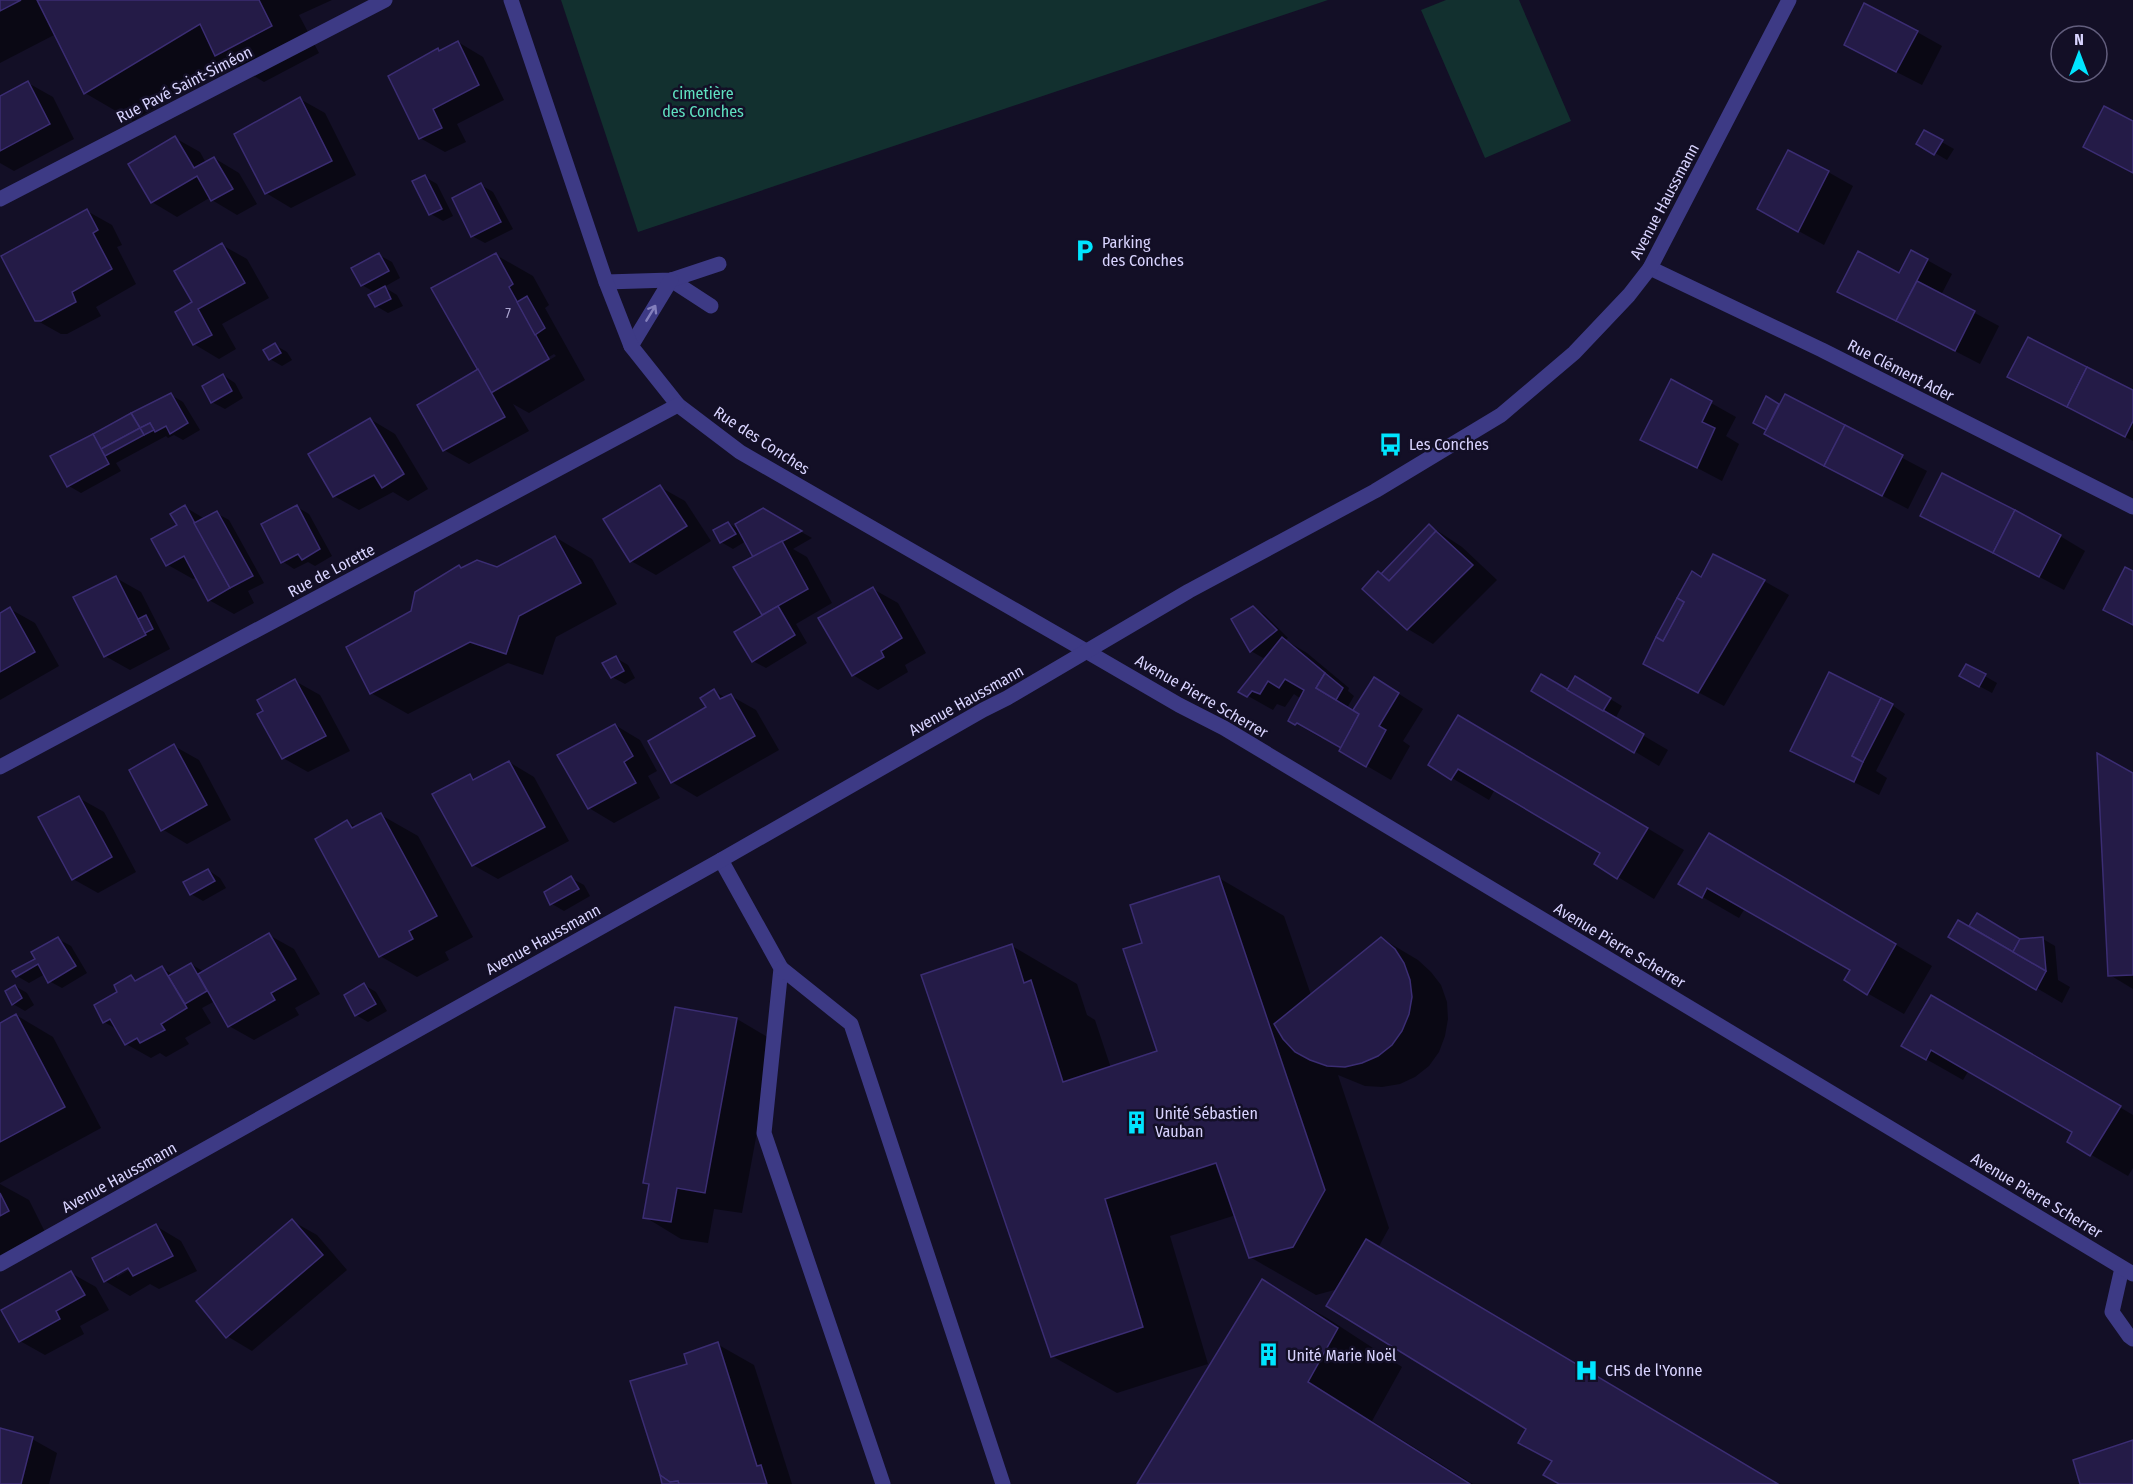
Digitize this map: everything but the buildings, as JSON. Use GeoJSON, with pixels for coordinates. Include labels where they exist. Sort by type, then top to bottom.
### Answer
{"type":"FeatureCollection","features":[{"type":"Feature","properties":{"kind":"street","name":"Rue Pavé Saint-Siméon"},"geometry":{"type":"LineString","coordinates":[[0,199],[386,0]]}},
{"type":"Feature","properties":{"kind":"street","name":"Rue des Conches"},"geometry":{"type":"LineString","coordinates":[[511,0],[606,282],[631,346],[678,405],[741,452],[1086,651]]}},
{"type":"Feature","properties":{"kind":"street","name":"Avenue Haussmann"},"geometry":{"type":"LineString","coordinates":[[0,1264],[722,860],[1007,698],[1189,591],[1374,491],[1501,416],[1574,353],[1629,295],[1650,268],[1789,0]]}},
{"type":"Feature","properties":{"kind":"street"},"geometry":{"type":"LineString","coordinates":[[606,282],[671,280],[719,264]]}},
{"type":"Feature","properties":{"kind":"street","name":"Rue Clément Ader"},"geometry":{"type":"LineString","coordinates":[[1650,268],[1822,350],[2133,507]]}},
{"type":"Feature","properties":{"kind":"street"},"geometry":{"type":"LineString","coordinates":[[671,280],[711,306]]}},
{"type":"Feature","properties":{"kind":"street"},"geometry":{"type":"LineString","coordinates":[[631,346],[671,280]]}},
{"type":"Feature","properties":{"kind":"street","name":"Rue de Lorette"},"geometry":{"type":"LineString","coordinates":[[0,767],[678,405]]}},
{"type":"Feature","properties":{"kind":"street","name":"Avenue Pierre Scherrer"},"geometry":{"type":"LineString","coordinates":[[1086,651],[1179,705],[1224,728],[2127,1271]]}},
{"type":"Feature","properties":{"kind":"street"},"geometry":{"type":"LineString","coordinates":[[722,860],[780,968],[850,1024],[1003,1484]]}},
{"type":"Feature","properties":{"kind":"street"},"geometry":{"type":"LineString","coordinates":[[780,968],[764,1133],[883,1484]]}},
{"type":"Feature","properties":{"kind":"street"},"geometry":{"type":"LineString","coordinates":[[2127,1271],[2112,1312],[2133,1339]]}},
{"type":"Feature","properties":{"kind":"green space","name":"cimetière des Conches"},"geometry":{"type":"Polygon","coordinates":[[[561,0],[1328,0],[638,232],[561,0]]]}},
{"type":"Feature","properties":{"kind":"green space"},"geometry":{"type":"Polygon","coordinates":[[[1446,0],[1519,0],[1571,121],[1485,158],[1421,10],[1446,0]]]}},
{"type":"Feature","properties":{"kind":"place","name":"Parking des Conches"},"geometry":{"type":"Point","coordinates":[1084,251]}},
{"type":"Feature","properties":{"kind":"place","name":"Les Conches"},"geometry":{"type":"Point","coordinates":[1391,444]}},
{"type":"Feature","properties":{"kind":"place","name":"Unité Sébastien Vauban"},"geometry":{"type":"Point","coordinates":[1137,1122]}},
{"type":"Feature","properties":{"kind":"place","name":"Unité Marie Noël"},"geometry":{"type":"Point","coordinates":[1269,1355]}},
{"type":"Feature","properties":{"kind":"place","name":"CHS de l'Yonne"},"geometry":{"type":"Point","coordinates":[1587,1370]}}]}
